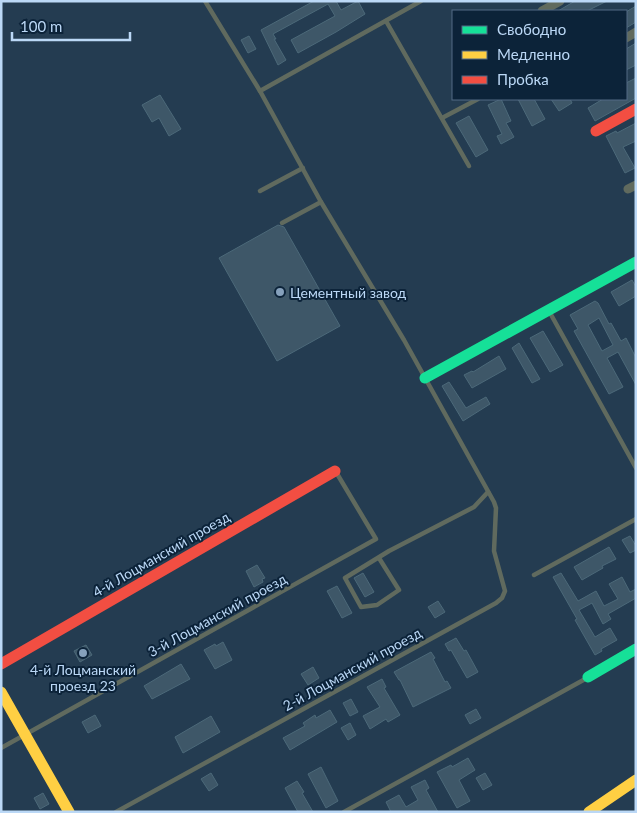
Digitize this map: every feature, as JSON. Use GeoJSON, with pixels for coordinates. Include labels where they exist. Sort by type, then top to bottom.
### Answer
{"type":"FeatureCollection","features":[{"type":"Feature","properties":{"kind":"street"},"geometry":{"type":"LineString","coordinates":[[544,10],[560,1]]}},
{"type":"Feature","properties":{"kind":"street"},"geometry":{"type":"LineString","coordinates":[[596,131],[636,109]]}},
{"type":"Feature","properties":{"kind":"street"},"geometry":{"type":"LineString","coordinates":[[425,378],[636,262]]}},
{"type":"Feature","properties":{"kind":"street","name":"4-й Лоцманский проезд"},"geometry":{"type":"LineString","coordinates":[[1,664],[335,471]]}},
{"type":"Feature","properties":{"kind":"street"},"geometry":{"type":"LineString","coordinates":[[588,677],[636,649]]}},
{"type":"Feature","properties":{"kind":"street"},"geometry":{"type":"LineString","coordinates":[[1,692],[69,812]]}},
{"type":"Feature","properties":{"kind":"street"},"geometry":{"type":"LineString","coordinates":[[588,812],[636,780]]}},
{"type":"Feature","properties":{"kind":"lane"},"geometry":{"type":"LineString","coordinates":[[205,1],[260,91],[321,202],[404,340],[488,492],[474,506],[379,558],[345,578],[361,606],[376,605],[399,590],[379,558]]}},
{"type":"Feature","properties":{"kind":"lane"},"geometry":{"type":"LineString","coordinates":[[260,91],[421,1]]}},
{"type":"Feature","properties":{"kind":"lane"},"geometry":{"type":"LineString","coordinates":[[386,21],[469,166]]}},
{"type":"Feature","properties":{"kind":"lane"},"geometry":{"type":"LineString","coordinates":[[442,118],[476,100]]}},
{"type":"Feature","properties":{"kind":"lane"},"geometry":{"type":"LineString","coordinates":[[260,191],[303,168]]}},
{"type":"Feature","properties":{"kind":"lane"},"geometry":{"type":"LineString","coordinates":[[282,223],[321,202]]}},
{"type":"Feature","properties":{"kind":"lane"},"geometry":{"type":"LineString","coordinates":[[548,310],[636,468]]}},
{"type":"Feature","properties":{"kind":"lane","name":"3-й Лоцманский проезд"},"geometry":{"type":"LineString","coordinates":[[1,748],[376,538],[335,471]]}},
{"type":"Feature","properties":{"kind":"lane","name":"2-й Лоцманский проезд"},"geometry":{"type":"LineString","coordinates":[[116,812],[502,598],[505,591],[504,584],[494,551],[496,507],[488,492]]}},
{"type":"Feature","properties":{"kind":"lane"},"geometry":{"type":"LineString","coordinates":[[534,576],[636,519]]}},
{"type":"Feature","properties":{"kind":"lane"},"geometry":{"type":"LineString","coordinates":[[344,812],[588,677]]}},
{"type":"Feature","properties":{"kind":"building"},"geometry":{"type":"Polygon","coordinates":[[[314,1],[336,1],[341,10],[358,1],[365,14],[298,53],[291,40],[335,16],[328,4],[273,34],[286,60],[278,65],[261,30],[314,1]]]}},
{"type":"Feature","properties":{"kind":"building"},"geometry":{"type":"Polygon","coordinates":[[[575,1],[607,1],[589,10],[560,10],[575,1]]]}},
{"type":"Feature","properties":{"kind":"building"},"geometry":{"type":"Polygon","coordinates":[[[636,6],[636,22],[627,27],[627,11],[636,6]]]}},
{"type":"Feature","properties":{"kind":"building"},"geometry":{"type":"Polygon","coordinates":[[[249,36],[256,49],[248,53],[241,40],[249,36]]]}},
{"type":"Feature","properties":{"kind":"building"},"geometry":{"type":"Polygon","coordinates":[[[636,43],[636,65],[627,70],[627,48],[636,43]]]}},
{"type":"Feature","properties":{"kind":"building"},"geometry":{"type":"Polygon","coordinates":[[[636,78],[636,98],[595,121],[588,108],[601,100],[627,100],[627,82],[636,78]]]}},
{"type":"Feature","properties":{"kind":"building"},"geometry":{"type":"Polygon","coordinates":[[[160,95],[181,129],[169,136],[159,118],[152,122],[142,105],[160,95]]]}},
{"type":"Feature","properties":{"kind":"building"},"geometry":{"type":"Polygon","coordinates":[[[501,100],[511,121],[506,123],[514,137],[501,144],[497,136],[502,134],[488,105],[501,100]]]}},
{"type":"Feature","properties":{"kind":"building"},"geometry":{"type":"Polygon","coordinates":[[[519,100],[535,100],[545,119],[532,126],[519,100]]]}},
{"type":"Feature","properties":{"kind":"building"},"geometry":{"type":"Polygon","coordinates":[[[552,100],[570,100],[572,103],[559,111],[552,100]]]}},
{"type":"Feature","properties":{"kind":"building"},"geometry":{"type":"Polygon","coordinates":[[[469,116],[488,150],[476,157],[456,123],[469,116]]]}},
{"type":"Feature","properties":{"kind":"building"},"geometry":{"type":"Polygon","coordinates":[[[636,123],[636,141],[623,147],[635,168],[625,173],[606,136],[616,131],[617,133],[636,123]]]}},
{"type":"Feature","properties":{"kind":"building","name":"Цементный завод"},"geometry":{"type":"Polygon","coordinates":[[[278,225],[284,227],[340,326],[277,361],[219,258],[278,225]]]}},
{"type":"Feature","properties":{"kind":"building"},"geometry":{"type":"Polygon","coordinates":[[[632,280],[636,287],[636,296],[619,306],[611,292],[632,280]]]}},
{"type":"Feature","properties":{"kind":"building"},"geometry":{"type":"Polygon","coordinates":[[[595,301],[598,303],[621,341],[626,338],[636,358],[636,385],[618,352],[607,358],[623,387],[609,394],[574,331],[578,329],[570,315],[595,301]],[[599,318],[588,325],[602,351],[613,345],[599,318]]]}},
{"type":"Feature","properties":{"kind":"building"},"geometry":{"type":"Polygon","coordinates":[[[543,331],[563,365],[550,372],[530,338],[543,331]]]}},
{"type":"Feature","properties":{"kind":"building"},"geometry":{"type":"Polygon","coordinates":[[[519,343],[540,379],[532,383],[512,348],[519,343]]]}},
{"type":"Feature","properties":{"kind":"building"},"geometry":{"type":"Polygon","coordinates":[[[499,356],[506,369],[472,388],[464,375],[473,372],[499,356]]]}},
{"type":"Feature","properties":{"kind":"building"},"geometry":{"type":"Polygon","coordinates":[[[449,382],[466,408],[486,397],[490,404],[463,421],[442,386],[449,382]]]}},
{"type":"Feature","properties":{"kind":"building"},"geometry":{"type":"Polygon","coordinates":[[[630,536],[636,546],[636,550],[630,553],[622,540],[630,536]]]}},
{"type":"Feature","properties":{"kind":"building"},"geometry":{"type":"Polygon","coordinates":[[[609,547],[616,559],[582,580],[574,567],[609,547]]]}},
{"type":"Feature","properties":{"kind":"building"},"geometry":{"type":"Polygon","coordinates":[[[257,565],[265,578],[262,579],[263,582],[254,587],[246,571],[257,565]]]}},
{"type":"Feature","properties":{"kind":"building"},"geometry":{"type":"Polygon","coordinates":[[[363,573],[374,592],[365,597],[354,578],[363,573]]]}},
{"type":"Feature","properties":{"kind":"building"},"geometry":{"type":"Polygon","coordinates":[[[561,573],[578,601],[596,591],[604,606],[618,599],[609,584],[622,577],[630,592],[636,589],[636,598],[608,614],[611,619],[603,624],[592,603],[579,610],[595,637],[610,628],[617,640],[601,649],[602,651],[595,655],[553,577],[561,573]]]}},
{"type":"Feature","properties":{"kind":"building"},"geometry":{"type":"Polygon","coordinates":[[[337,586],[352,613],[342,618],[327,591],[337,586]]]}},
{"type":"Feature","properties":{"kind":"building"},"geometry":{"type":"Polygon","coordinates":[[[438,601],[445,612],[435,618],[428,607],[438,601]]]}},
{"type":"Feature","properties":{"kind":"building"},"geometry":{"type":"Polygon","coordinates":[[[456,638],[464,651],[466,650],[478,672],[467,678],[451,650],[449,651],[445,644],[456,638]]]}},
{"type":"Feature","properties":{"kind":"building"},"geometry":{"type":"Polygon","coordinates":[[[223,642],[232,660],[215,669],[204,650],[223,642]]]}},
{"type":"Feature","properties":{"kind":"building","name":"4-й Лоцманский проезд 23"},"geometry":{"type":"Polygon","coordinates":[[[86,645],[92,655],[80,662],[74,651],[86,645]]]}},
{"type":"Feature","properties":{"kind":"building"},"geometry":{"type":"Polygon","coordinates":[[[431,652],[445,682],[447,681],[451,688],[413,707],[394,672],[431,652]]]}},
{"type":"Feature","properties":{"kind":"building"},"geometry":{"type":"Polygon","coordinates":[[[181,664],[190,679],[152,699],[144,686],[181,664]]]}},
{"type":"Feature","properties":{"kind":"building"},"geometry":{"type":"Polygon","coordinates":[[[313,667],[319,678],[308,685],[301,674],[313,667]]]}},
{"type":"Feature","properties":{"kind":"building"},"geometry":{"type":"Polygon","coordinates":[[[382,679],[386,687],[384,688],[400,715],[388,722],[386,719],[370,729],[363,716],[380,707],[367,687],[382,679]]]}},
{"type":"Feature","properties":{"kind":"building"},"geometry":{"type":"Polygon","coordinates":[[[351,699],[358,712],[350,716],[343,703],[351,699]]]}},
{"type":"Feature","properties":{"kind":"building"},"geometry":{"type":"Polygon","coordinates":[[[476,709],[481,718],[470,724],[465,715],[476,709]]]}},
{"type":"Feature","properties":{"kind":"building"},"geometry":{"type":"Polygon","coordinates":[[[330,710],[337,722],[290,750],[283,738],[305,726],[303,723],[315,715],[316,718],[330,710]]]}},
{"type":"Feature","properties":{"kind":"building"},"geometry":{"type":"Polygon","coordinates":[[[95,715],[101,726],[88,733],[82,722],[95,715]]]}},
{"type":"Feature","properties":{"kind":"building"},"geometry":{"type":"Polygon","coordinates":[[[211,716],[220,732],[183,753],[175,737],[211,716]]]}},
{"type":"Feature","properties":{"kind":"building"},"geometry":{"type":"Polygon","coordinates":[[[350,723],[356,735],[348,740],[341,728],[350,723]]]}},
{"type":"Feature","properties":{"kind":"building"},"geometry":{"type":"Polygon","coordinates":[[[468,758],[475,770],[459,780],[470,801],[457,808],[437,772],[451,765],[452,767],[468,758]]]}},
{"type":"Feature","properties":{"kind":"building"},"geometry":{"type":"Polygon","coordinates":[[[321,767],[338,801],[326,808],[308,774],[321,767]]]}},
{"type":"Feature","properties":{"kind":"building"},"geometry":{"type":"Polygon","coordinates":[[[211,773],[218,785],[209,791],[201,779],[211,773]]]}},
{"type":"Feature","properties":{"kind":"building"},"geometry":{"type":"Polygon","coordinates":[[[485,773],[492,785],[483,790],[476,778],[485,773]]]}},
{"type":"Feature","properties":{"kind":"building"},"geometry":{"type":"Polygon","coordinates":[[[425,780],[429,788],[426,790],[438,812],[391,812],[386,802],[399,795],[406,807],[418,800],[411,787],[425,780]]]}},
{"type":"Feature","properties":{"kind":"building"},"geometry":{"type":"Polygon","coordinates":[[[297,781],[313,812],[298,812],[285,788],[297,781]]]}},
{"type":"Feature","properties":{"kind":"building"},"geometry":{"type":"Polygon","coordinates":[[[43,793],[49,804],[40,809],[34,798],[43,793]]]}},
{"type":"Feature","properties":{"kind":"traffic: fast"},"geometry":{"type":"LineString","coordinates":[[425,378],[636,262]]}},
{"type":"Feature","properties":{"kind":"traffic: fast"},"geometry":{"type":"LineString","coordinates":[[588,677],[636,649]]}},
{"type":"Feature","properties":{"kind":"traffic: slow"},"geometry":{"type":"LineString","coordinates":[[1,692],[69,812]]}},
{"type":"Feature","properties":{"kind":"traffic: slow"},"geometry":{"type":"LineString","coordinates":[[589,812],[636,780]]}},
{"type":"Feature","properties":{"kind":"traffic: jam"},"geometry":{"type":"LineString","coordinates":[[596,131],[636,109]]}},
{"type":"Feature","properties":{"kind":"traffic: jam"},"geometry":{"type":"LineString","coordinates":[[1,664],[335,471]]}},
{"type":"Feature","properties":{"kind":"place","name":"Цементный завод"},"geometry":{"type":"Point","coordinates":[280,292]}},
{"type":"Feature","properties":{"kind":"place","name":"4-й Лоцманский проезд 23"},"geometry":{"type":"Point","coordinates":[83,653]}}]}
